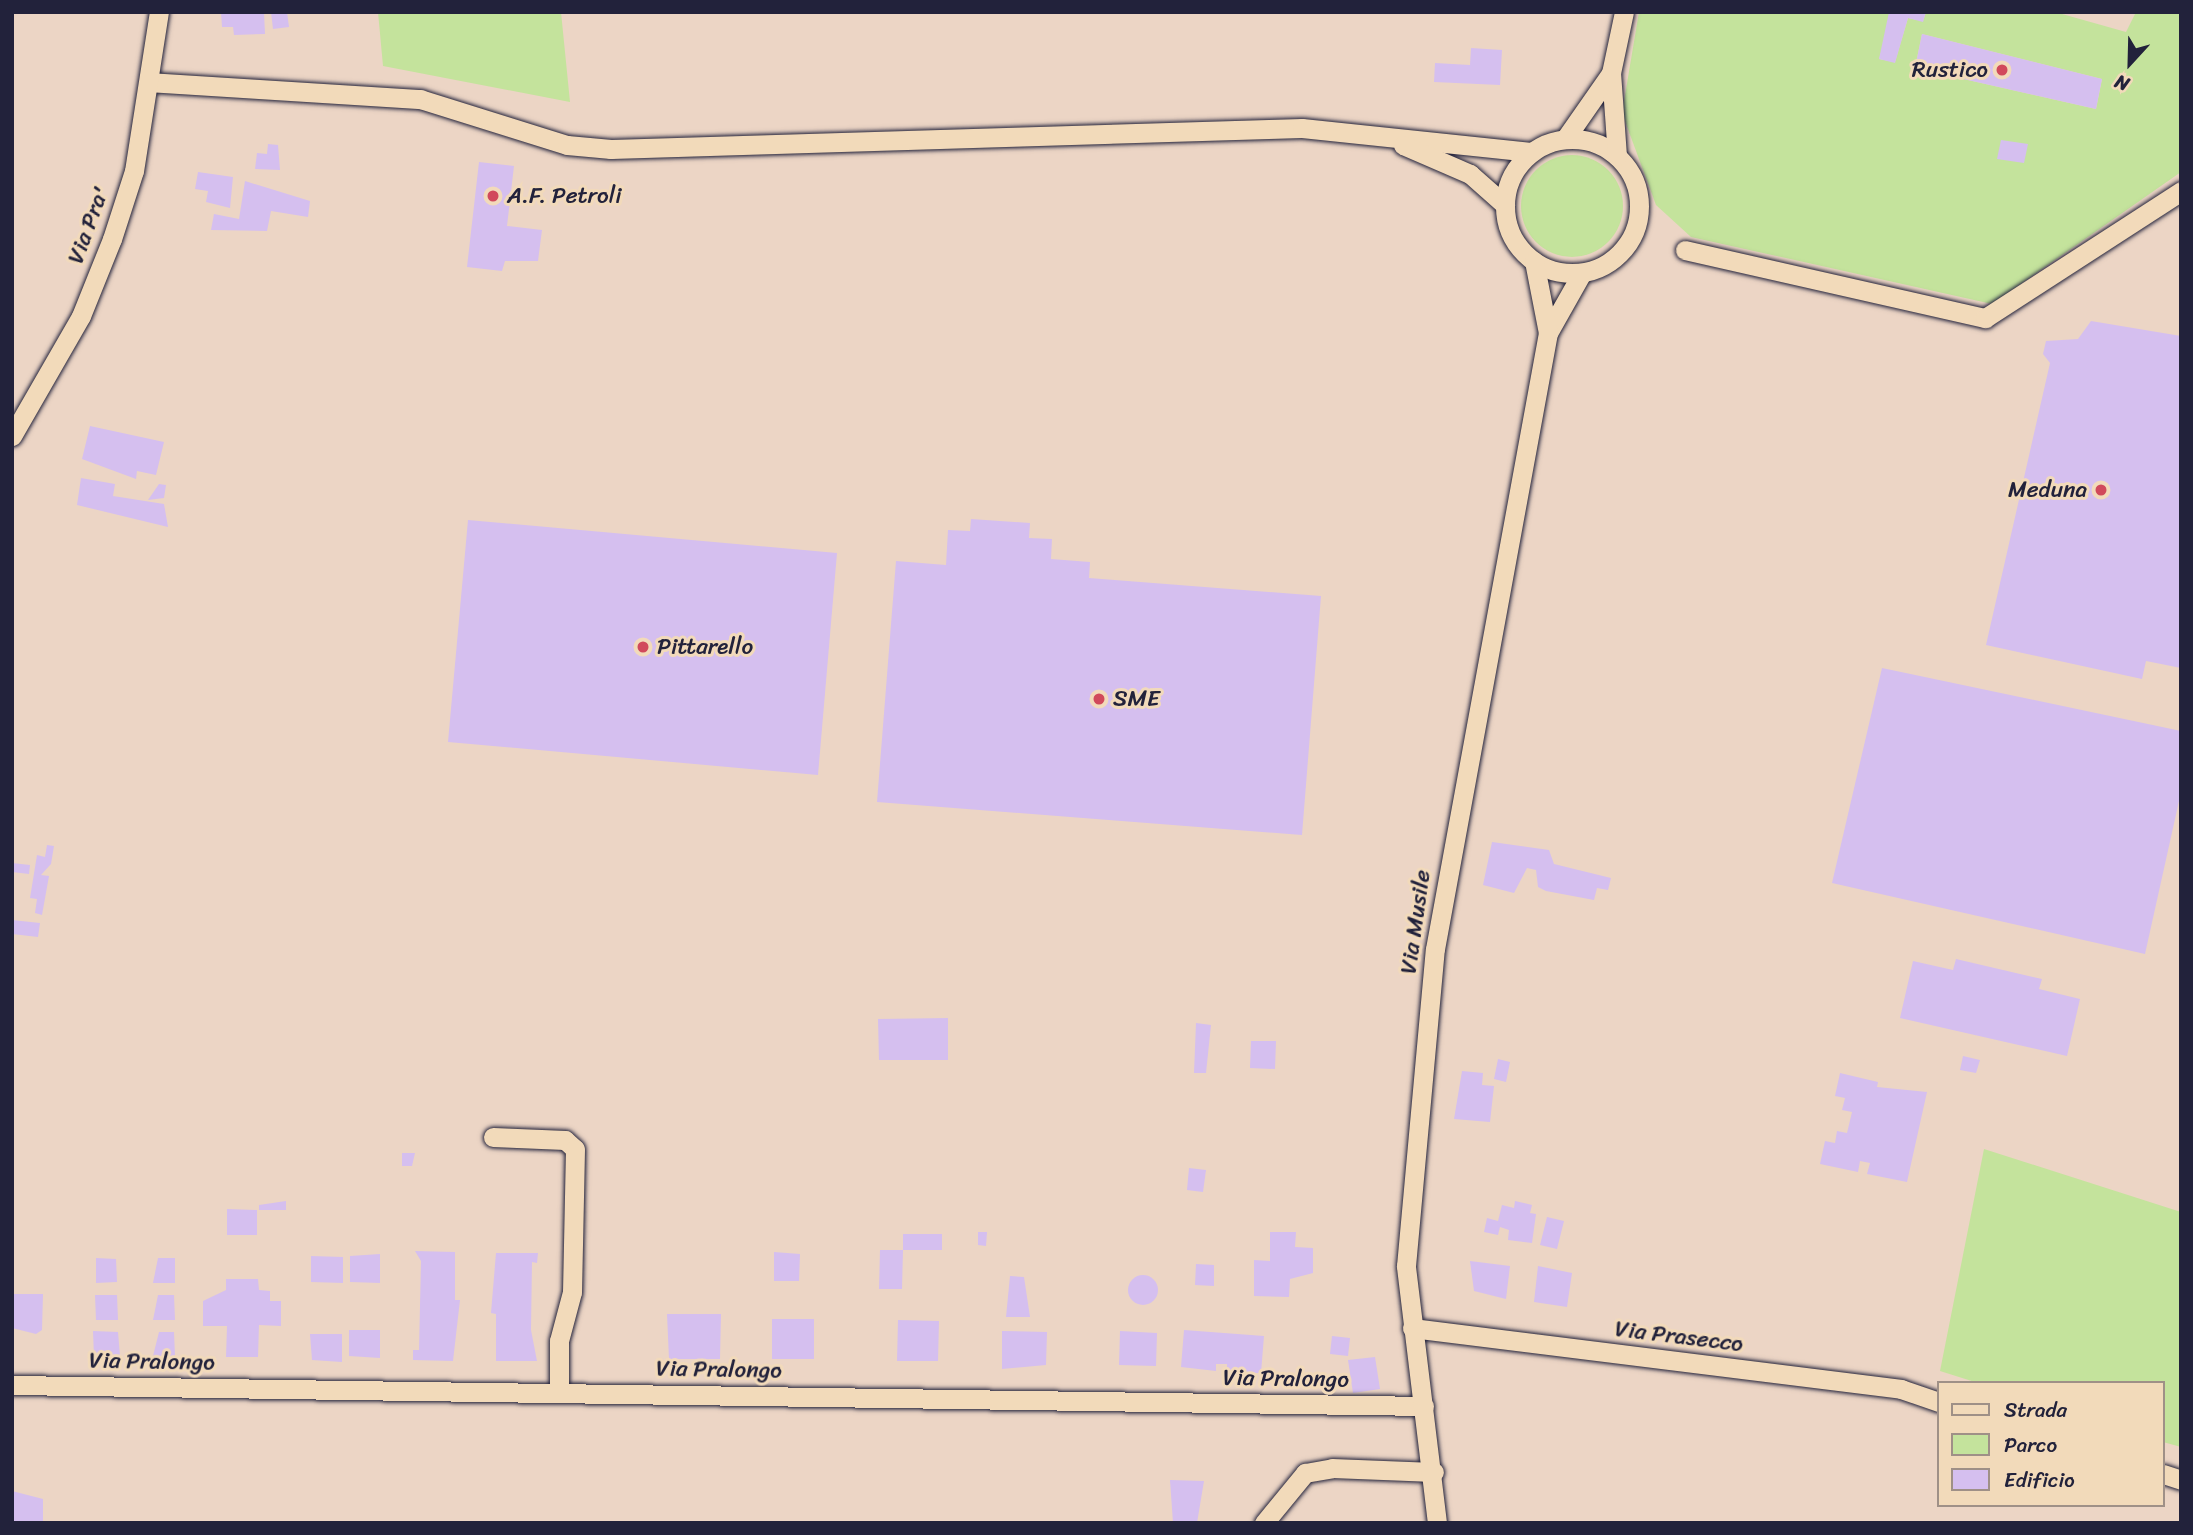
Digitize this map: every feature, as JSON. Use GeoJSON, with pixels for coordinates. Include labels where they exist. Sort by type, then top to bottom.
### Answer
{"type":"FeatureCollection","features":[{"type":"Feature","properties":{"kind":"street","name":"Via Pra'"},"geometry":{"type":"LineString","coordinates":[[12,436],[81,316],[113,239],[134,171],[159,12]]}},
{"type":"Feature","properties":{"kind":"street"},"geometry":{"type":"LineString","coordinates":[[1617,156],[1611,73],[1624,12]]}},
{"type":"Feature","properties":{"kind":"street"},"geometry":{"type":"LineString","coordinates":[[1565,139],[1611,73]]}},
{"type":"Feature","properties":{"kind":"street"},"geometry":{"type":"LineString","coordinates":[[149,82],[420,99],[567,145],[611,149],[1289,128],[1531,152],[1565,139],[1593,142],[1617,156],[1636,183],[1638,222],[1620,254],[1583,273],[1548,334]]}},
{"type":"Feature","properties":{"kind":"street"},"geometry":{"type":"LineString","coordinates":[[1392,139],[1470,174],[1505,205]]}},
{"type":"Feature","properties":{"kind":"street"},"geometry":{"type":"LineString","coordinates":[[1531,152],[1512,176],[1505,205],[1511,233],[1534,261],[1548,334]]}},
{"type":"Feature","properties":{"kind":"street"},"geometry":{"type":"LineString","coordinates":[[1685,250],[1985,318],[2181,191]]}},
{"type":"Feature","properties":{"kind":"street"},"geometry":{"type":"LineString","coordinates":[[1534,261],[1583,273]]}},
{"type":"Feature","properties":{"kind":"street","name":"Via Musile"},"geometry":{"type":"LineString","coordinates":[[1437,1523],[1434,1472],[1412,1328],[1406,1266],[1435,949],[1548,334]]}},
{"type":"Feature","properties":{"kind":"street"},"geometry":{"type":"LineString","coordinates":[[493,1137],[565,1140],[575,1149],[572,1292],[559,1341],[559,1392]]}},
{"type":"Feature","properties":{"kind":"street","name":"Via Prasecco"},"geometry":{"type":"LineString","coordinates":[[1412,1328],[1901,1389],[1938,1402]]}},
{"type":"Feature","properties":{"kind":"street","name":"Via Pralongo"},"geometry":{"type":"LineString","coordinates":[[12,1385],[1424,1406]]}},
{"type":"Feature","properties":{"kind":"street"},"geometry":{"type":"LineString","coordinates":[[1264,1523],[1304,1473],[1332,1468],[1434,1472]]}},
{"type":"Feature","properties":{"kind":"green space"},"geometry":{"type":"Polygon","coordinates":[[[378,12],[561,12],[570,102],[383,66],[378,12]]]}},
{"type":"Feature","properties":{"kind":"green space"},"geometry":{"type":"Polygon","coordinates":[[[1639,12],[1894,12],[1879,59],[1895,62],[1908,18],[1923,21],[1926,12],[2055,12],[2126,32],[2136,12],[2181,12],[2181,172],[1992,304],[1691,237],[1656,205],[1622,113],[1639,12]],[[1922,34],[1915,68],[2096,109],[2102,79],[1922,34]]]}},
{"type":"Feature","properties":{"kind":"green space"},"geometry":{"type":"Polygon","coordinates":[[[1572,155],[1592,158],[1615,177],[1620,186],[1623,206],[1620,226],[1601,249],[1592,254],[1572,257],[1552,254],[1529,235],[1524,226],[1521,206],[1524,186],[1543,163],[1552,158],[1572,155]]]}},
{"type":"Feature","properties":{"kind":"green space"},"geometry":{"type":"Polygon","coordinates":[[[1984,1149],[2181,1212],[2181,1447],[2165,1443],[2165,1381],[1972,1381],[1940,1371],[1984,1149]]]}},
{"type":"Feature","properties":{"kind":"building"},"geometry":{"type":"Polygon","coordinates":[[[221,12],[264,12],[265,34],[234,35],[233,27],[222,27],[221,12]]]}},
{"type":"Feature","properties":{"kind":"building"},"geometry":{"type":"Polygon","coordinates":[[[271,12],[287,12],[289,27],[273,29],[271,12]]]}},
{"type":"Feature","properties":{"kind":"building"},"geometry":{"type":"Polygon","coordinates":[[[1889,12],[1926,12],[1923,22],[1908,18],[1895,63],[1879,59],[1889,12]]]}},
{"type":"Feature","properties":{"kind":"building"},"geometry":{"type":"Polygon","coordinates":[[[1922,34],[2102,79],[2096,109],[1915,68],[1922,34]]]}},
{"type":"Feature","properties":{"kind":"building"},"geometry":{"type":"Polygon","coordinates":[[[1471,48],[1502,50],[1500,85],[1434,82],[1435,63],[1470,65],[1471,48]]]}},
{"type":"Feature","properties":{"kind":"building"},"geometry":{"type":"Polygon","coordinates":[[[2001,140],[2028,144],[2024,163],[1997,159],[2001,140]]]}},
{"type":"Feature","properties":{"kind":"building"},"geometry":{"type":"Polygon","coordinates":[[[268,144],[278,145],[280,170],[255,169],[257,153],[267,154],[268,144]]]}},
{"type":"Feature","properties":{"kind":"building","name":"A.F. Petroli"},"geometry":{"type":"Polygon","coordinates":[[[479,162],[514,166],[507,226],[542,230],[538,261],[505,261],[502,271],[467,267],[479,162]]]}},
{"type":"Feature","properties":{"kind":"building"},"geometry":{"type":"Polygon","coordinates":[[[198,172],[233,177],[230,208],[206,202],[208,191],[195,189],[198,172]]]}},
{"type":"Feature","properties":{"kind":"building"},"geometry":{"type":"Polygon","coordinates":[[[245,181],[310,201],[308,217],[271,211],[267,231],[211,230],[214,214],[239,219],[245,181]]]}},
{"type":"Feature","properties":{"kind":"building","name":"Meduna"},"geometry":{"type":"Polygon","coordinates":[[[2091,321],[2181,336],[2181,668],[2146,661],[2142,679],[1986,645],[2050,363],[2043,354],[2046,341],[2078,339],[2091,321]]]}},
{"type":"Feature","properties":{"kind":"building"},"geometry":{"type":"Polygon","coordinates":[[[90,426],[164,442],[156,475],[137,471],[136,479],[82,459],[90,426]]]}},
{"type":"Feature","properties":{"kind":"building"},"geometry":{"type":"Polygon","coordinates":[[[81,478],[115,484],[113,496],[164,504],[168,527],[77,505],[81,478]]]}},
{"type":"Feature","properties":{"kind":"building"},"geometry":{"type":"Polygon","coordinates":[[[159,484],[166,485],[164,498],[148,500],[159,484]]]}},
{"type":"Feature","properties":{"kind":"building","name":"SME"},"geometry":{"type":"Polygon","coordinates":[[[971,519],[1030,523],[1029,538],[1052,539],[1051,559],[1090,562],[1089,578],[1321,596],[1302,835],[877,802],[896,561],[946,565],[948,530],[970,531],[971,519]]]}},
{"type":"Feature","properties":{"kind":"building","name":"Pittarello"},"geometry":{"type":"Polygon","coordinates":[[[468,520],[837,553],[818,775],[448,742],[468,520]]]}},
{"type":"Feature","properties":{"kind":"building"},"geometry":{"type":"Polygon","coordinates":[[[1882,668],[2181,731],[2181,792],[2145,954],[1832,883],[1882,668]]]}},
{"type":"Feature","properties":{"kind":"building"},"geometry":{"type":"Polygon","coordinates":[[[1492,842],[1549,850],[1554,864],[1611,878],[1608,890],[1597,888],[1594,900],[1546,891],[1538,887],[1536,870],[1527,868],[1514,893],[1483,885],[1492,842]]]}},
{"type":"Feature","properties":{"kind":"building"},"geometry":{"type":"Polygon","coordinates":[[[47,845],[54,846],[51,864],[41,875],[49,876],[42,915],[35,913],[37,899],[30,898],[37,855],[45,857],[47,845]]]}},
{"type":"Feature","properties":{"kind":"building"},"geometry":{"type":"Polygon","coordinates":[[[12,863],[30,865],[29,874],[12,872],[12,863]]]}},
{"type":"Feature","properties":{"kind":"building"},"geometry":{"type":"Polygon","coordinates":[[[12,920],[40,923],[38,937],[12,934],[12,920]]]}},
{"type":"Feature","properties":{"kind":"building"},"geometry":{"type":"Polygon","coordinates":[[[1956,959],[2042,979],[2039,989],[2080,999],[2067,1056],[1900,1018],[1913,961],[1953,970],[1956,959]]]}},
{"type":"Feature","properties":{"kind":"building"},"geometry":{"type":"Polygon","coordinates":[[[948,1018],[948,1060],[879,1060],[878,1019],[948,1018]]]}},
{"type":"Feature","properties":{"kind":"building"},"geometry":{"type":"Polygon","coordinates":[[[1196,1023],[1211,1025],[1206,1073],[1194,1073],[1196,1023]]]}},
{"type":"Feature","properties":{"kind":"building"},"geometry":{"type":"Polygon","coordinates":[[[1251,1041],[1276,1041],[1275,1069],[1250,1068],[1251,1041]]]}},
{"type":"Feature","properties":{"kind":"building"},"geometry":{"type":"Polygon","coordinates":[[[1963,1056],[1980,1060],[1976,1073],[1960,1070],[1963,1056]]]}},
{"type":"Feature","properties":{"kind":"building"},"geometry":{"type":"Polygon","coordinates":[[[1498,1059],[1510,1062],[1506,1082],[1494,1079],[1498,1059]]]}},
{"type":"Feature","properties":{"kind":"building"},"geometry":{"type":"Polygon","coordinates":[[[1462,1071],[1483,1073],[1482,1085],[1494,1086],[1490,1122],[1454,1119],[1462,1071]]]}},
{"type":"Feature","properties":{"kind":"building"},"geometry":{"type":"Polygon","coordinates":[[[1840,1073],[1878,1082],[1877,1087],[1927,1092],[1907,1182],[1867,1174],[1870,1163],[1860,1161],[1858,1172],[1820,1164],[1825,1141],[1835,1143],[1837,1131],[1847,1133],[1852,1112],[1842,1110],[1845,1098],[1835,1096],[1840,1073]]]}},
{"type":"Feature","properties":{"kind":"building"},"geometry":{"type":"Polygon","coordinates":[[[402,1153],[415,1153],[412,1166],[402,1166],[402,1153]]]}},
{"type":"Feature","properties":{"kind":"building"},"geometry":{"type":"Polygon","coordinates":[[[1189,1168],[1206,1170],[1203,1192],[1187,1190],[1189,1168]]]}},
{"type":"Feature","properties":{"kind":"building"},"geometry":{"type":"Polygon","coordinates":[[[286,1201],[286,1210],[259,1210],[259,1205],[286,1201]]]}},
{"type":"Feature","properties":{"kind":"building"},"geometry":{"type":"Polygon","coordinates":[[[1515,1201],[1532,1205],[1530,1213],[1536,1214],[1532,1243],[1508,1240],[1509,1230],[1500,1227],[1498,1235],[1484,1232],[1487,1218],[1498,1221],[1502,1205],[1514,1208],[1515,1201]]]}},
{"type":"Feature","properties":{"kind":"building"},"geometry":{"type":"Polygon","coordinates":[[[227,1209],[257,1210],[257,1235],[227,1235],[227,1209]]]}},
{"type":"Feature","properties":{"kind":"building"},"geometry":{"type":"Polygon","coordinates":[[[1547,1217],[1564,1221],[1557,1249],[1540,1245],[1547,1217]]]}},
{"type":"Feature","properties":{"kind":"building"},"geometry":{"type":"Polygon","coordinates":[[[978,1232],[987,1232],[986,1246],[978,1245],[978,1232]]]}},
{"type":"Feature","properties":{"kind":"building"},"geometry":{"type":"Polygon","coordinates":[[[1270,1232],[1296,1232],[1295,1247],[1313,1248],[1313,1273],[1290,1279],[1289,1297],[1254,1296],[1254,1260],[1270,1261],[1270,1232]]]}},
{"type":"Feature","properties":{"kind":"building"},"geometry":{"type":"Polygon","coordinates":[[[903,1234],[942,1234],[942,1250],[903,1250],[903,1234]]]}},
{"type":"Feature","properties":{"kind":"building"},"geometry":{"type":"Polygon","coordinates":[[[880,1250],[903,1250],[902,1289],[879,1289],[880,1250]]]}},
{"type":"Feature","properties":{"kind":"building"},"geometry":{"type":"Polygon","coordinates":[[[415,1251],[455,1252],[455,1300],[460,1300],[453,1361],[413,1360],[413,1350],[419,1350],[421,1261],[415,1251]]]}},
{"type":"Feature","properties":{"kind":"building"},"geometry":{"type":"Polygon","coordinates":[[[774,1252],[800,1254],[799,1281],[774,1281],[774,1252]]]}},
{"type":"Feature","properties":{"kind":"building"},"geometry":{"type":"Polygon","coordinates":[[[496,1253],[538,1253],[537,1263],[532,1262],[531,1330],[537,1361],[496,1361],[496,1314],[491,1313],[496,1253]]]}},
{"type":"Feature","properties":{"kind":"building"},"geometry":{"type":"Polygon","coordinates":[[[380,1254],[380,1283],[350,1282],[350,1256],[380,1254]]]}},
{"type":"Feature","properties":{"kind":"building"},"geometry":{"type":"Polygon","coordinates":[[[311,1256],[343,1257],[343,1283],[311,1282],[311,1256]]]}},
{"type":"Feature","properties":{"kind":"building"},"geometry":{"type":"Polygon","coordinates":[[[96,1258],[116,1259],[117,1282],[96,1283],[96,1258]]]}},
{"type":"Feature","properties":{"kind":"building"},"geometry":{"type":"Polygon","coordinates":[[[158,1258],[175,1258],[175,1283],[153,1283],[158,1258]]]}},
{"type":"Feature","properties":{"kind":"building"},"geometry":{"type":"Polygon","coordinates":[[[1470,1261],[1510,1266],[1506,1299],[1474,1291],[1470,1261]]]}},
{"type":"Feature","properties":{"kind":"building"},"geometry":{"type":"Polygon","coordinates":[[[1196,1264],[1214,1265],[1214,1286],[1195,1285],[1196,1264]]]}},
{"type":"Feature","properties":{"kind":"building"},"geometry":{"type":"Polygon","coordinates":[[[1538,1266],[1572,1273],[1567,1307],[1534,1302],[1538,1266]]]}},
{"type":"Feature","properties":{"kind":"building"},"geometry":{"type":"Polygon","coordinates":[[[1143,1275],[1154,1279],[1158,1290],[1154,1301],[1143,1305],[1132,1301],[1128,1290],[1132,1279],[1143,1275]]]}},
{"type":"Feature","properties":{"kind":"building"},"geometry":{"type":"Polygon","coordinates":[[[1010,1276],[1024,1277],[1030,1317],[1006,1317],[1010,1276]]]}},
{"type":"Feature","properties":{"kind":"building"},"geometry":{"type":"Polygon","coordinates":[[[226,1279],[258,1279],[259,1290],[270,1291],[270,1301],[281,1301],[281,1326],[259,1325],[258,1357],[226,1357],[227,1326],[203,1326],[203,1301],[226,1290],[226,1279]]]}},
{"type":"Feature","properties":{"kind":"building"},"geometry":{"type":"Polygon","coordinates":[[[12,1294],[43,1294],[42,1330],[36,1334],[12,1328],[12,1294]]]}},
{"type":"Feature","properties":{"kind":"building"},"geometry":{"type":"Polygon","coordinates":[[[95,1295],[117,1295],[118,1320],[96,1320],[95,1295]]]}},
{"type":"Feature","properties":{"kind":"building"},"geometry":{"type":"Polygon","coordinates":[[[158,1295],[174,1295],[175,1320],[153,1320],[158,1295]]]}},
{"type":"Feature","properties":{"kind":"building"},"geometry":{"type":"Polygon","coordinates":[[[667,1314],[721,1314],[720,1359],[669,1359],[667,1314]]]}},
{"type":"Feature","properties":{"kind":"building"},"geometry":{"type":"Polygon","coordinates":[[[772,1319],[814,1319],[814,1359],[772,1359],[772,1319]]]}},
{"type":"Feature","properties":{"kind":"building"},"geometry":{"type":"Polygon","coordinates":[[[898,1320],[939,1321],[938,1361],[897,1361],[898,1320]]]}},
{"type":"Feature","properties":{"kind":"building"},"geometry":{"type":"Polygon","coordinates":[[[349,1330],[380,1330],[380,1358],[349,1356],[349,1330]]]}},
{"type":"Feature","properties":{"kind":"building"},"geometry":{"type":"Polygon","coordinates":[[[1184,1330],[1264,1336],[1261,1373],[1227,1373],[1227,1364],[1216,1364],[1216,1371],[1181,1367],[1184,1330]]]}},
{"type":"Feature","properties":{"kind":"building"},"geometry":{"type":"Polygon","coordinates":[[[93,1331],[118,1332],[120,1356],[94,1357],[93,1331]]]}},
{"type":"Feature","properties":{"kind":"building"},"geometry":{"type":"Polygon","coordinates":[[[1002,1331],[1047,1332],[1046,1365],[1002,1369],[1002,1331]]]}},
{"type":"Feature","properties":{"kind":"building"},"geometry":{"type":"Polygon","coordinates":[[[1120,1331],[1157,1333],[1156,1366],[1119,1365],[1120,1331]]]}},
{"type":"Feature","properties":{"kind":"building"},"geometry":{"type":"Polygon","coordinates":[[[159,1332],[174,1332],[175,1356],[153,1356],[159,1332]]]}},
{"type":"Feature","properties":{"kind":"building"},"geometry":{"type":"Polygon","coordinates":[[[310,1334],[342,1334],[342,1362],[312,1360],[310,1334]]]}},
{"type":"Feature","properties":{"kind":"building"},"geometry":{"type":"Polygon","coordinates":[[[1332,1336],[1350,1338],[1348,1356],[1330,1354],[1332,1336]]]}},
{"type":"Feature","properties":{"kind":"building"},"geometry":{"type":"Polygon","coordinates":[[[1375,1357],[1380,1389],[1353,1393],[1348,1360],[1375,1357]]]}},
{"type":"Feature","properties":{"kind":"building"},"geometry":{"type":"Polygon","coordinates":[[[1170,1480],[1204,1481],[1197,1523],[1173,1523],[1170,1480]]]}},
{"type":"Feature","properties":{"kind":"building"},"geometry":{"type":"Polygon","coordinates":[[[12,1491],[43,1499],[43,1523],[12,1523],[12,1491]]]}},
{"type":"Feature","properties":{"kind":"place","name":"Rustico"},"geometry":{"type":"Point","coordinates":[2002,70]}},
{"type":"Feature","properties":{"kind":"place","name":"A.F. Petroli"},"geometry":{"type":"Point","coordinates":[493,196]}},
{"type":"Feature","properties":{"kind":"place","name":"Meduna"},"geometry":{"type":"Point","coordinates":[2101,490]}},
{"type":"Feature","properties":{"kind":"place","name":"Pittarello"},"geometry":{"type":"Point","coordinates":[643,647]}},
{"type":"Feature","properties":{"kind":"place","name":"SME"},"geometry":{"type":"Point","coordinates":[1099,699]}}]}
